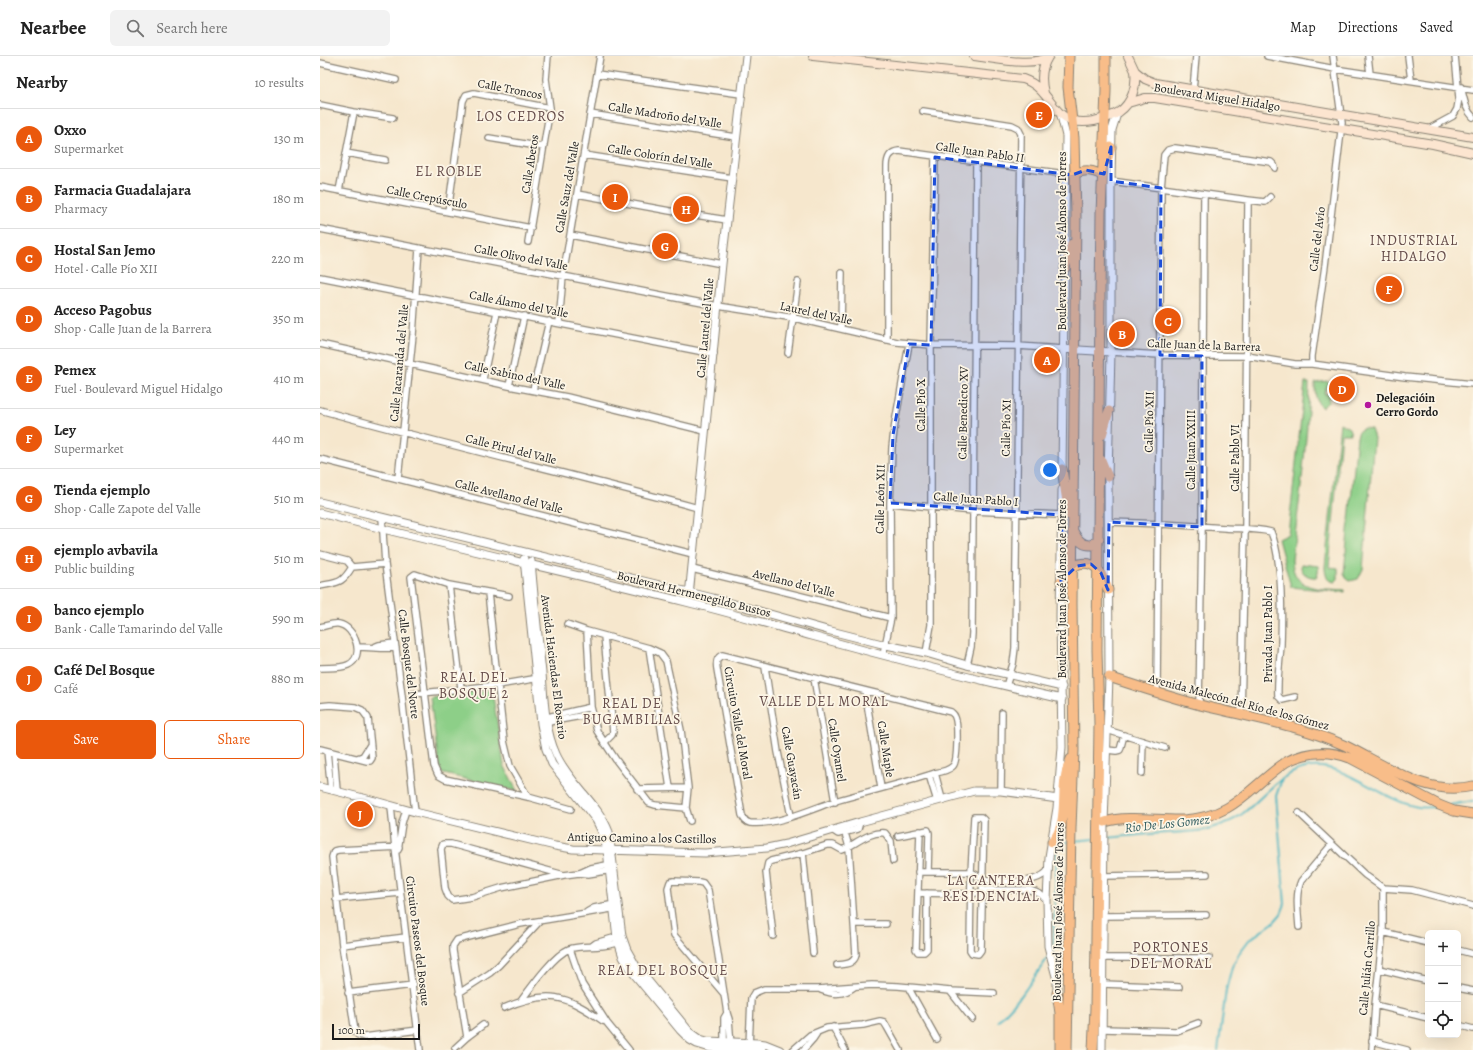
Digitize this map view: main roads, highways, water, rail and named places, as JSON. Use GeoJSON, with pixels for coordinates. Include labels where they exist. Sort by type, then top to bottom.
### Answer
{"type":"FeatureCollection","features":[{"type":"Feature","properties":{"kind":"main road"},"geometry":{"type":"LineString","coordinates":[[813,56],[1023,79],[1033,83],[1045,94],[1052,106],[1061,116],[1080,123],[1105,119],[1116,114],[1125,107],[1136,80],[1135,71],[1128,56]]}},
{"type":"Feature","properties":{"kind":"main road"},"geometry":{"type":"LineString","coordinates":[[974,56],[1026,62],[1037,61],[1048,57]]}},
{"type":"Feature","properties":{"kind":"main road","name":"Boulevard Juan José Alonso de Torres"},"geometry":{"type":"LineString","coordinates":[[1067,1050],[1074,750],[1072,603],[1075,233],[1070,174],[1074,149],[1068,87],[1070,56]]}},
{"type":"Feature","properties":{"kind":"main road"},"geometry":{"type":"LineString","coordinates":[[1106,56],[1105,119],[1107,178]]}},
{"type":"Feature","properties":{"kind":"main road"},"geometry":{"type":"LineString","coordinates":[[1045,94],[1042,77],[1044,66],[1048,57]]}},
{"type":"Feature","properties":{"kind":"main road","name":"Boulevard Miguel Hidalgo"},"geometry":{"type":"LineString","coordinates":[[1135,71],[1150,82],[1473,137]]}},
{"type":"Feature","properties":{"kind":"main road","name":"Boulevard Miguel Hidalgo"},"geometry":{"type":"LineString","coordinates":[[1128,102],[1145,98],[1154,98],[1433,144],[1473,153]]}},
{"type":"Feature","properties":{"kind":"main road"},"geometry":{"type":"LineString","coordinates":[[1094,1050],[1102,822],[1098,570],[1101,213],[1112,147]]}},
{"type":"Feature","properties":{"kind":"main road"},"geometry":{"type":"LineString","coordinates":[[1070,174],[1083,170],[1089,170],[1107,178]]}},
{"type":"Feature","properties":{"kind":"main road"},"geometry":{"type":"LineString","coordinates":[[1065,268],[1075,233]]}},
{"type":"Feature","properties":{"kind":"main road"},"geometry":{"type":"LineString","coordinates":[[1099,444],[1109,411]]}},
{"type":"Feature","properties":{"kind":"main road"},"geometry":{"type":"LineString","coordinates":[[1099,455],[1108,476]]}},
{"type":"Feature","properties":{"kind":"main road"},"geometry":{"type":"LineString","coordinates":[[1062,469],[1068,512],[1073,533],[1080,542],[1087,545],[1092,545],[1099,539]]}},
{"type":"Feature","properties":{"kind":"main road"},"geometry":{"type":"LineString","coordinates":[[1061,581],[1079,564],[1088,564],[1094,566],[1098,570],[1104,579],[1108,590]]}},
{"type":"Feature","properties":{"kind":"main road","name":"Avenida Malecón del Río de los Gómez"},"geometry":{"type":"LineString","coordinates":[[1109,678],[1199,705],[1297,728],[1327,738],[1423,784],[1437,788],[1450,789],[1473,786]]}},
{"type":"Feature","properties":{"kind":"main road"},"geometry":{"type":"LineString","coordinates":[[1052,842],[1060,825],[1065,779],[1074,750]]}},
{"type":"Feature","properties":{"kind":"main road"},"geometry":{"type":"LineString","coordinates":[[1102,822],[1120,819],[1184,820],[1210,815],[1234,804],[1286,762],[1294,758],[1323,752],[1342,755],[1369,767],[1439,805],[1454,811],[1468,814]]}},
{"type":"Feature","properties":{"kind":"main road"},"geometry":{"type":"LineString","coordinates":[[1057,993],[1060,1013],[1060,1050]]}},
{"type":"Feature","properties":{"kind":"waterway","name":"Rio De Los Gomez"},"geometry":{"type":"LineString","coordinates":[[1106,838],[1196,831],[1216,827],[1230,821],[1250,808],[1282,779],[1291,773],[1300,769],[1311,767],[1324,767],[1338,771],[1351,776],[1391,798],[1405,803],[1420,807],[1436,807]]}},
{"type":"Feature","properties":{"kind":"waterway"},"geometry":{"type":"LineString","coordinates":[[1218,1050],[1226,990],[1232,967],[1240,952],[1249,940],[1273,923],[1281,914],[1285,904],[1276,796],[1282,779]]}},
{"type":"Feature","properties":{"kind":"waterway","name":"Rio De Los Gomez"},"geometry":{"type":"LineString","coordinates":[[1450,805],[1473,801]]}},
{"type":"Feature","properties":{"kind":"waterway","name":"Rio De Los Gomez"},"geometry":{"type":"LineString","coordinates":[[1073,841],[1094,839]]}},
{"type":"Feature","properties":{"kind":"waterway","name":"Rio De Los Gomez"},"geometry":{"type":"LineString","coordinates":[[1052,953],[1057,843],[1068,842]]}},
{"type":"Feature","properties":{"kind":"waterway","name":"Rio De Los Gomez"},"geometry":{"type":"LineString","coordinates":[[998,1021],[1021,996],[1049,956]]}},
{"type":"Feature","properties":{"kind":"place","name":"Pemex"},"geometry":{"type":"Point","coordinates":[1039,115]}},
{"type":"Feature","properties":{"kind":"place","name":"banco ejemplo"},"geometry":{"type":"Point","coordinates":[615,197]}},
{"type":"Feature","properties":{"kind":"place","name":"ejemplo avbavila"},"geometry":{"type":"Point","coordinates":[686,209]}},
{"type":"Feature","properties":{"kind":"place","name":"Tienda ejemplo"},"geometry":{"type":"Point","coordinates":[665,246]}},
{"type":"Feature","properties":{"kind":"place","name":"Ley"},"geometry":{"type":"Point","coordinates":[1389,289]}},
{"type":"Feature","properties":{"kind":"place","name":"Hostal San Jemo"},"geometry":{"type":"Point","coordinates":[1168,321]}},
{"type":"Feature","properties":{"kind":"place","name":"Farmacia Guadalajara"},"geometry":{"type":"Point","coordinates":[1122,334]}},
{"type":"Feature","properties":{"kind":"place","name":"Oxxo"},"geometry":{"type":"Point","coordinates":[1047,360]}},
{"type":"Feature","properties":{"kind":"place","name":"Acceso Pagobus"},"geometry":{"type":"Point","coordinates":[1342,389]}},
{"type":"Feature","properties":{"kind":"place","name":"Delegacióin Cerro Gordo"},"geometry":{"type":"Point","coordinates":[1368,405]}},
{"type":"Feature","properties":{"kind":"place","name":"Café Del Bosque"},"geometry":{"type":"Point","coordinates":[360,814]}},
{"type":"Feature","properties":{"kind":"district","name":"LOS CEDROS"},"geometry":{"type":"Point","coordinates":[521,116]}},
{"type":"Feature","properties":{"kind":"district","name":"EL ROBLE"},"geometry":{"type":"Point","coordinates":[449,171]}},
{"type":"Feature","properties":{"kind":"district","name":"INDUSTRIAL HIDALGO"},"geometry":{"type":"Point","coordinates":[1414,248]}},
{"type":"Feature","properties":{"kind":"district","name":"REAL DEL BOSQUE 2"},"geometry":{"type":"Point","coordinates":[474,686]}},
{"type":"Feature","properties":{"kind":"district","name":"VALLE DEL MORAL"},"geometry":{"type":"Point","coordinates":[824,701]}},
{"type":"Feature","properties":{"kind":"district","name":"REAL DE BUGAMBILIAS"},"geometry":{"type":"Point","coordinates":[632,712]}},
{"type":"Feature","properties":{"kind":"district","name":"LA CANTERA RESIDENCIAL"},"geometry":{"type":"Point","coordinates":[991,888]}},
{"type":"Feature","properties":{"kind":"district","name":"PORTONES DEL MORAL"},"geometry":{"type":"Point","coordinates":[1171,956]}},
{"type":"Feature","properties":{"kind":"district","name":"REAL DEL BOSQUE"},"geometry":{"type":"Point","coordinates":[663,970]}}]}
